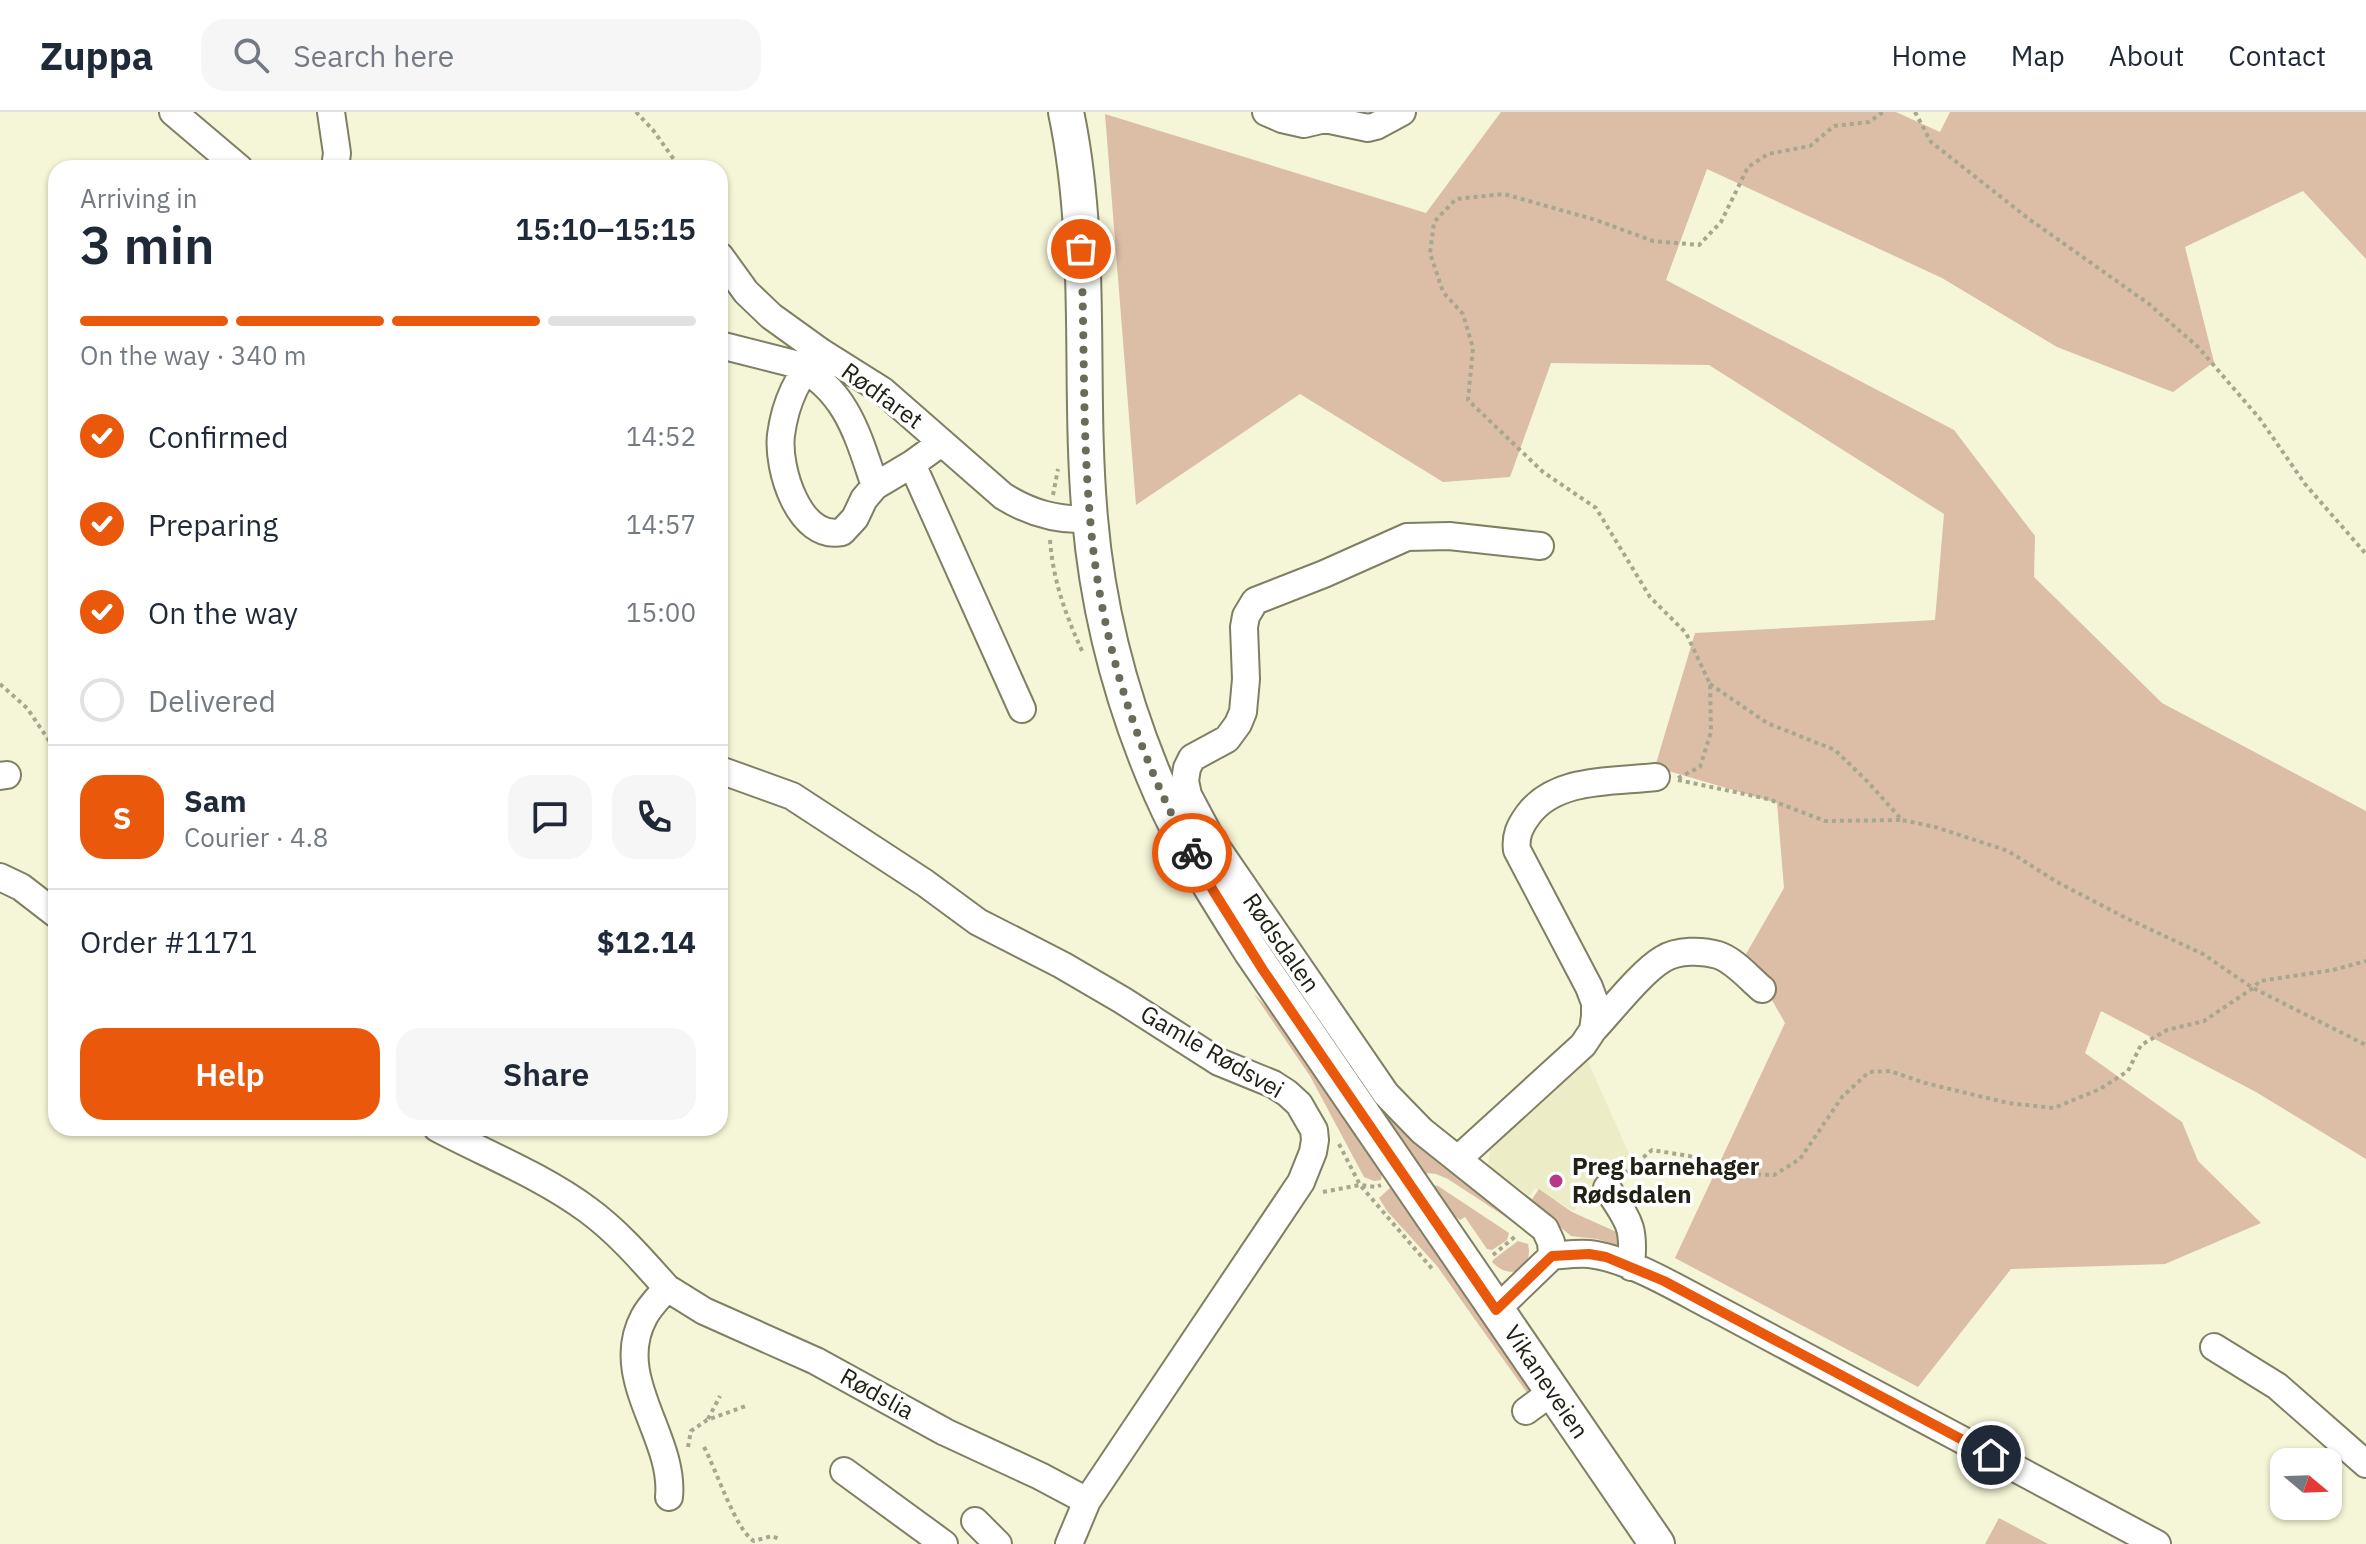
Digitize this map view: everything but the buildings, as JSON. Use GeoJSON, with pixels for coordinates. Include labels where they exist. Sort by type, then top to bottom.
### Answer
{"type":"FeatureCollection","features":[{"type":"Feature","properties":{"kind":"main road","name":"Vikaneveien"},"geometry":{"type":"LineString","coordinates":[[1066,112],[1078,193],[1090,519],[1106,618],[1126,699],[1161,794],[1214,892],[1251,951],[1496,1310],[1539,1402],[1657,1544]]}},
{"type":"Feature","properties":{"kind":"street"},"geometry":{"type":"LineString","coordinates":[[173,112],[230,160]]}},
{"type":"Feature","properties":{"kind":"street"},"geometry":{"type":"LineString","coordinates":[[331,112],[336,160]]}},
{"type":"Feature","properties":{"kind":"street"},"geometry":{"type":"LineString","coordinates":[[1266,112],[1304,124],[1325,119],[1368,128],[1402,112]]}},
{"type":"Feature","properties":{"kind":"street","name":"Rødfaret"},"geometry":{"type":"LineString","coordinates":[[728,267],[746,292],[813,361],[883,391],[1003,496],[1019,506],[1049,516],[1090,519]]}},
{"type":"Feature","properties":{"kind":"street"},"geometry":{"type":"LineString","coordinates":[[728,347],[783,361],[813,361],[853,422],[875,486]]}},
{"type":"Feature","properties":{"kind":"street","name":"Rødfaret"},"geometry":{"type":"LineString","coordinates":[[813,361],[793,390],[780,450],[783,467],[804,517],[818,529],[836,534],[842,532],[855,518],[864,499],[875,486],[941,443]]}},
{"type":"Feature","properties":{"kind":"street"},"geometry":{"type":"LineString","coordinates":[[912,464],[1022,709]]}},
{"type":"Feature","properties":{"kind":"street","name":"Rødsdalen"},"geometry":{"type":"LineString","coordinates":[[1540,546],[1471,537],[1407,537],[1255,601],[1246,616],[1244,627],[1246,679],[1243,712],[1227,739],[1192,758],[1185,781],[1196,811],[1236,878],[1386,1094],[1406,1117],[1545,1229],[1551,1242],[1552,1256]]}},
{"type":"Feature","properties":{"kind":"street","name":"Gamle Rødsvei"},"geometry":{"type":"LineString","coordinates":[[728,773],[792,796],[925,883],[978,922],[1062,965],[1219,1062],[1273,1084],[1299,1104],[1314,1130],[1315,1140],[1308,1168],[1292,1197],[1087,1501],[1069,1544]]}},
{"type":"Feature","properties":{"kind":"street"},"geometry":{"type":"LineString","coordinates":[[1593,1030],[1595,1003],[1589,987],[1517,850],[1517,833],[1532,810],[1566,788],[1656,777]]}},
{"type":"Feature","properties":{"kind":"street"},"geometry":{"type":"LineString","coordinates":[[0,877],[21,887],[48,908]]}},
{"type":"Feature","properties":{"kind":"street"},"geometry":{"type":"LineString","coordinates":[[1458,1159],[1583,1045],[1593,1030],[1651,968],[1671,955],[1719,955],[1762,989]]}},
{"type":"Feature","properties":{"kind":"street","name":"Rødslia"},"geometry":{"type":"LineString","coordinates":[[453,1136],[540,1180],[588,1210],[632,1249],[667,1288],[704,1311],[827,1367],[945,1432],[1087,1501]]}},
{"type":"Feature","properties":{"kind":"street"},"geometry":{"type":"LineString","coordinates":[[1607,1188],[1629,1222],[1632,1233],[1631,1267]]}},
{"type":"Feature","properties":{"kind":"street"},"geometry":{"type":"LineString","coordinates":[[1496,1310],[1552,1256],[1589,1254],[1606,1257],[1715,1308],[2157,1544]]}},
{"type":"Feature","properties":{"kind":"street"},"geometry":{"type":"LineString","coordinates":[[667,1288],[644,1317],[636,1341],[635,1360],[640,1387],[669,1471],[669,1497]]}},
{"type":"Feature","properties":{"kind":"street"},"geometry":{"type":"LineString","coordinates":[[2214,1347],[2277,1386],[2366,1464]]}},
{"type":"Feature","properties":{"kind":"street"},"geometry":{"type":"LineString","coordinates":[[844,1471],[944,1544]]}},
{"type":"Feature","properties":{"kind":"street"},"geometry":{"type":"LineString","coordinates":[[975,1521],[998,1544]]}},
{"type":"Feature","properties":{"kind":"path"},"geometry":{"type":"LineString","coordinates":[[636,112],[674,160]]}},
{"type":"Feature","properties":{"kind":"path"},"geometry":{"type":"LineString","coordinates":[[1883,112],[1869,122],[1834,126],[1810,146],[1768,154],[1748,167],[1721,222],[1699,245],[1653,241],[1596,220],[1504,194],[1456,199],[1434,222],[1430,253],[1443,292],[1463,314],[1473,348],[1468,400],[1543,472],[1596,508],[1650,597],[1686,633],[1710,684],[1711,732],[1700,767],[1675,779],[1768,799],[1825,821],[1902,820],[1935,827],[2008,851],[2084,897],[2203,954],[2253,988],[2366,1045]]}},
{"type":"Feature","properties":{"kind":"path"},"geometry":{"type":"LineString","coordinates":[[1915,112],[1931,142],[2029,219],[2149,304],[2198,347],[2260,419],[2305,484],[2366,554]]}},
{"type":"Feature","properties":{"kind":"path"},"geometry":{"type":"LineString","coordinates":[[0,684],[27,708],[48,739]]}},
{"type":"Feature","properties":{"kind":"path"},"geometry":{"type":"LineString","coordinates":[[1710,684],[1767,723],[1835,750],[1902,820]]}},
{"type":"Feature","properties":{"kind":"path"},"geometry":{"type":"LineString","coordinates":[[1607,1188],[1652,1150],[1689,1156],[1742,1174],[1774,1175],[1800,1159],[1842,1097],[1869,1072],[1890,1071],[1925,1083],[2008,1103],[2054,1108],[2100,1089],[2128,1071],[2141,1045],[2167,1030],[2204,1021],[2260,981],[2333,970],[2366,961]]}},
{"type":"Feature","properties":{"kind":"path"},"geometry":{"type":"LineString","coordinates":[[1292,1197],[1387,1183]]}},
{"type":"Feature","properties":{"kind":"path"},"geometry":{"type":"LineString","coordinates":[[1491,1256],[1519,1233]]}},
{"type":"Feature","properties":{"kind":"path"},"geometry":{"type":"LineString","coordinates":[[707,1420],[720,1396]]}},
{"type":"Feature","properties":{"kind":"path"},"geometry":{"type":"LineString","coordinates":[[688,1447],[691,1431],[707,1420],[746,1406]]}},
{"type":"Feature","properties":{"kind":"path"},"geometry":{"type":"LineString","coordinates":[[704,1447],[742,1530],[754,1541],[772,1536],[781,1540]]}},
{"type":"Feature","properties":{"kind":"shaded area"},"geometry":{"type":"Polygon","coordinates":[[[1501,112],[1896,112],[1940,132],[1950,112],[2366,112],[2366,259],[2303,191],[2185,247],[2214,362],[2173,392],[2057,347],[1942,278],[1707,169],[1666,280],[1954,430],[2035,536],[2034,577],[2162,703],[2366,811],[2366,1159],[2256,1092],[2101,1011],[2085,1053],[2182,1122],[2198,1161],[2261,1223],[2165,1264],[2011,1269],[1918,1387],[1675,1258],[1785,1023],[1746,954],[1784,888],[1777,803],[1655,767],[1695,633],[1935,620],[1944,514],[1709,365],[1551,363],[1510,477],[1443,482],[1300,394],[1136,505],[1105,114],[1426,213],[1501,112]]]}},
{"type":"Feature","properties":{"kind":"shaded area"},"geometry":{"type":"Polygon","coordinates":[[[1165,764],[1170,765],[1210,847],[1305,993],[1525,1226],[1521,1227],[1448,1179],[1427,1173],[1430,1184],[1438,1186],[1509,1233],[1507,1240],[1492,1250],[1487,1249],[1465,1217],[1460,1220],[1434,1199],[1222,878],[1165,764]]]}},
{"type":"Feature","properties":{"kind":"shaded area"},"geometry":{"type":"Polygon","coordinates":[[[1254,994],[1287,1027],[1383,1166],[1381,1180],[1364,1177],[1310,1076],[1254,994]]]}},
{"type":"Feature","properties":{"kind":"shaded area"},"geometry":{"type":"Polygon","coordinates":[[[1585,1055],[1634,1165],[1591,1186],[1574,1211],[1535,1188],[1530,1196],[1488,1166],[1491,1144],[1585,1055]]]}},
{"type":"Feature","properties":{"kind":"shaded area"},"geometry":{"type":"Polygon","coordinates":[[[1392,1186],[1539,1390],[1530,1397],[1437,1266],[1387,1211],[1379,1198],[1392,1186]]]}},
{"type":"Feature","properties":{"kind":"shaded area"},"geometry":{"type":"Polygon","coordinates":[[[1539,1189],[1572,1212],[1621,1234],[1621,1246],[1571,1236],[1530,1202],[1539,1189]]]}},
{"type":"Feature","properties":{"kind":"shaded area"},"geometry":{"type":"Polygon","coordinates":[[[1518,1241],[1528,1244],[1529,1253],[1524,1267],[1513,1272],[1506,1271],[1492,1262],[1494,1259],[1518,1241]]]}},
{"type":"Feature","properties":{"kind":"shaded area"},"geometry":{"type":"Polygon","coordinates":[[[1999,1518],[2048,1544],[1985,1544],[1999,1518]]]}},
{"type":"Feature","properties":{"kind":"way so far"},"geometry":{"type":"LineString","coordinates":[[1081,249],[1085,431],[1090,519],[1098,580],[1126,699],[1161,794],[1192,853]]}},
{"type":"Feature","properties":{"kind":"place","name":"Preg barnehager Rødsdalen"},"geometry":{"type":"Point","coordinates":[1556,1181]}},
{"type":"Feature","properties":{"kind":"route"},"geometry":{"type":"LineString","coordinates":[[1192,853],[1263,970],[1496,1310],[1552,1256],[1589,1254],[1606,1257],[1664,1281],[1991,1455]]}}]}
